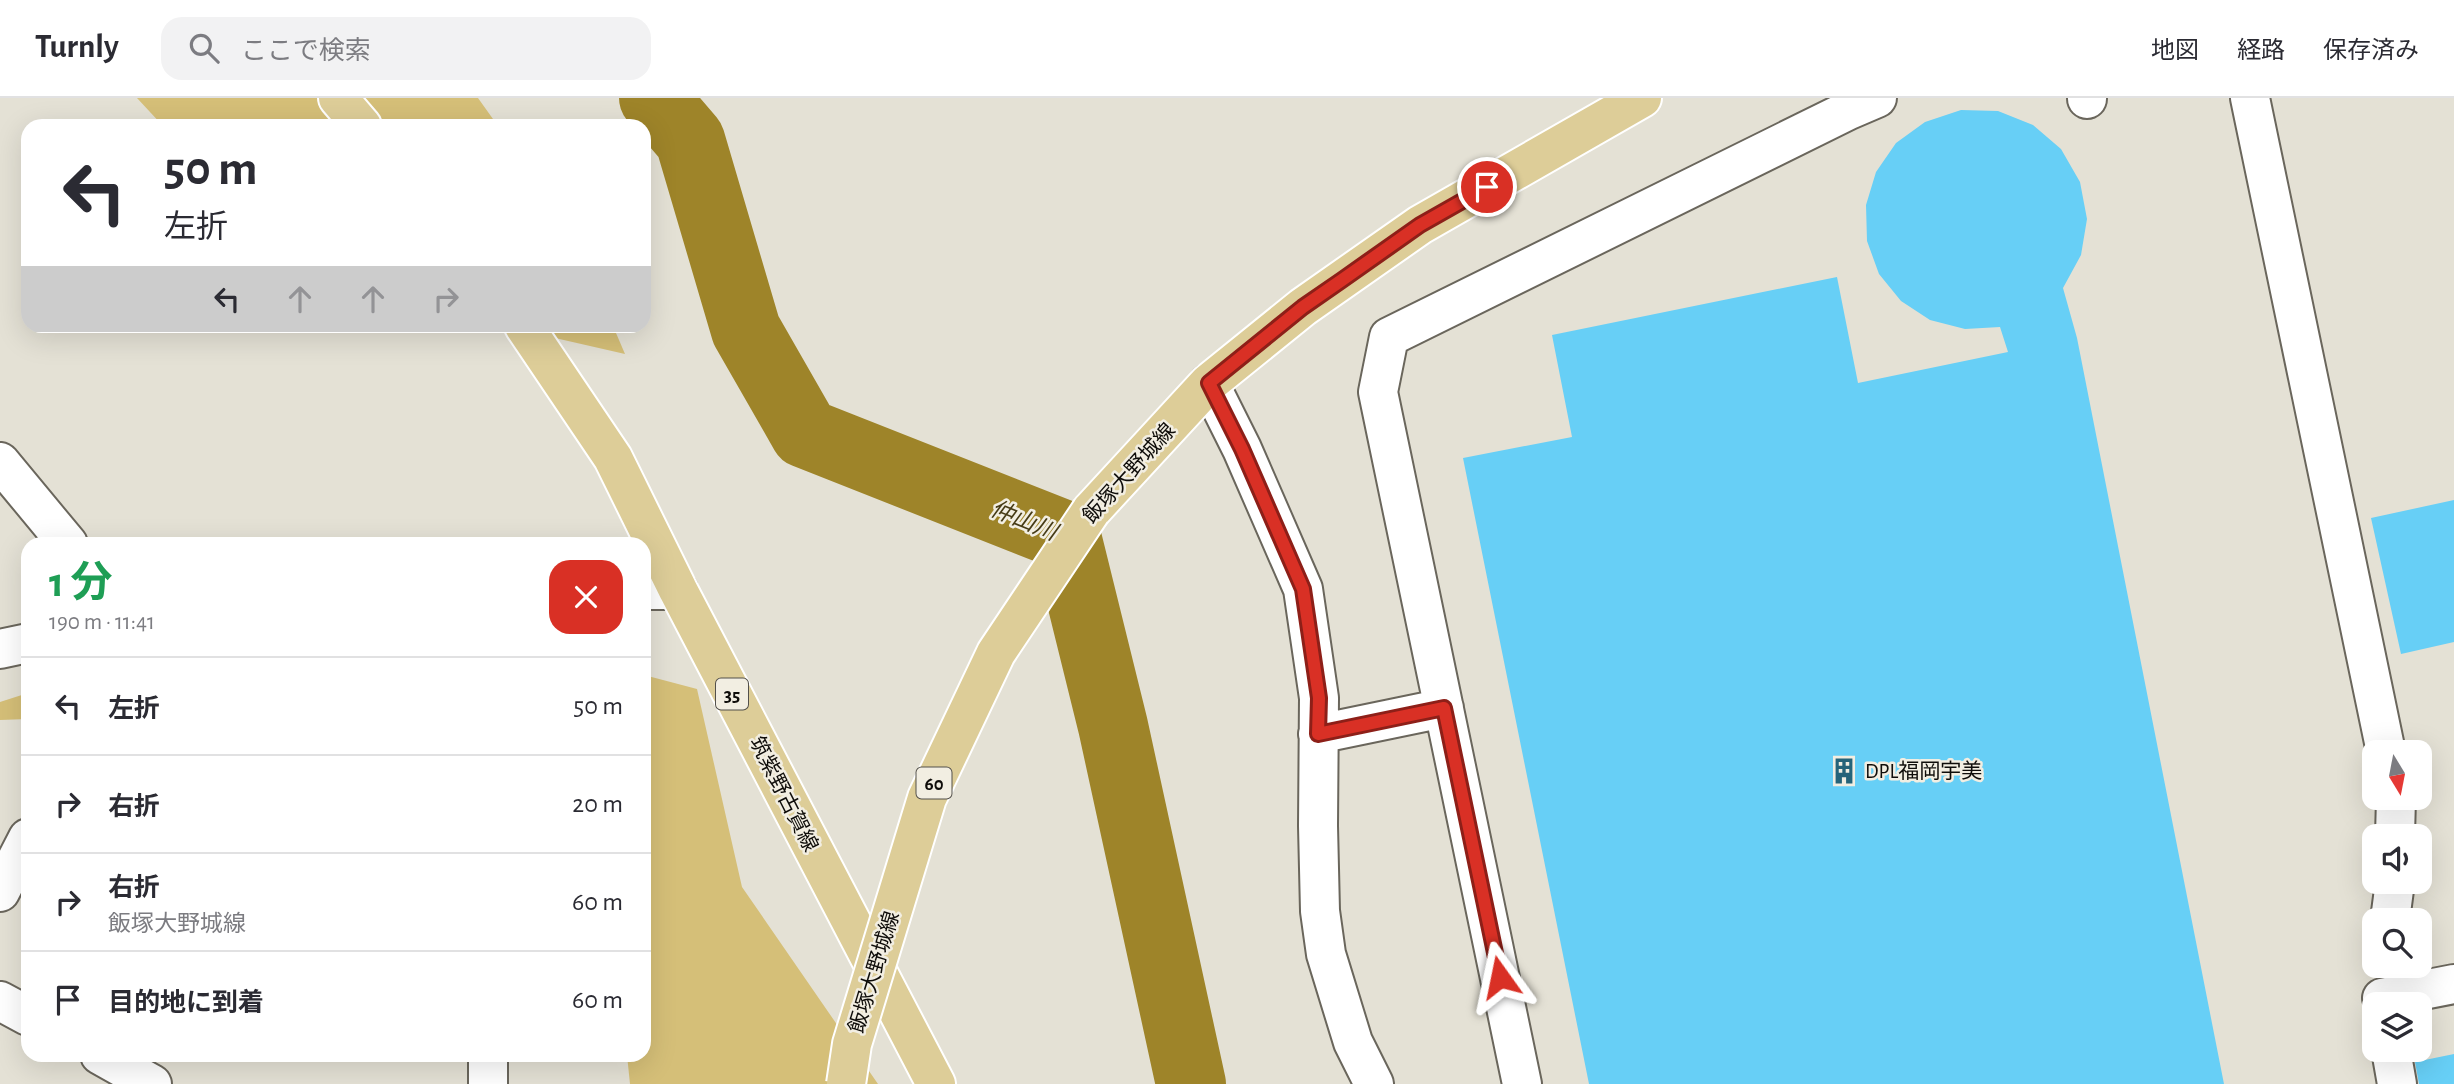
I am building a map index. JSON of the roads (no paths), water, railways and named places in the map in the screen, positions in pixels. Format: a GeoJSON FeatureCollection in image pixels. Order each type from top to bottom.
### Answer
{"type":"FeatureCollection","features":[{"type":"Feature","properties":{"kind":"main road"},"geometry":{"type":"LineString","coordinates":[[338,98],[356,119]]}},
{"type":"Feature","properties":{"kind":"main road","name":"飯塚大野城線"},"geometry":{"type":"LineString","coordinates":[[846,1084],[852,1044],[927,798],[996,653],[1091,511],[1209,383],[1303,307],[1420,225],[1642,98]]}},
{"type":"Feature","properties":{"kind":"main road","name":"筑紫野古賀線"},"geometry":{"type":"LineString","coordinates":[[529,333],[613,458],[642,537]]}},
{"type":"Feature","properties":{"kind":"main road","name":"筑紫野古賀線"},"geometry":{"type":"LineString","coordinates":[[651,562],[661,590],[936,1084]]}},
{"type":"Feature","properties":{"kind":"street"},"geometry":{"type":"LineString","coordinates":[[1522,1084],[1378,392],[1389,337],[1877,98]]}},
{"type":"Feature","properties":{"kind":"street"},"geometry":{"type":"LineString","coordinates":[[2250,98],[2384,740]]}},
{"type":"Feature","properties":{"kind":"street"},"geometry":{"type":"LineString","coordinates":[[1209,383],[1242,449],[1303,589],[1319,698],[1320,911],[1326,954],[1353,1042],[1374,1084]]}},
{"type":"Feature","properties":{"kind":"street"},"geometry":{"type":"LineString","coordinates":[[0,462],[62,537]]}},
{"type":"Feature","properties":{"kind":"street"},"geometry":{"type":"LineString","coordinates":[[0,649],[21,644]]}},
{"type":"Feature","properties":{"kind":"street"},"geometry":{"type":"LineString","coordinates":[[1318,734],[1444,708]]}},
{"type":"Feature","properties":{"kind":"street"},"geometry":{"type":"LineString","coordinates":[[0,892],[21,852]]}},
{"type":"Feature","properties":{"kind":"street"},"geometry":{"type":"LineString","coordinates":[[2383,989],[2454,984]]}},
{"type":"Feature","properties":{"kind":"street"},"geometry":{"type":"LineString","coordinates":[[0,1001],[21,1012]]}},
{"type":"Feature","properties":{"kind":"street"},"geometry":{"type":"LineString","coordinates":[[121,1062],[156,1074]]}},
{"type":"Feature","properties":{"kind":"street"},"geometry":{"type":"LineString","coordinates":[[488,1062],[488,1084]]}},
{"type":"Feature","properties":{"kind":"street"},"geometry":{"type":"LineString","coordinates":[[2393,1062],[2397,1084]]}},
{"type":"Feature","properties":{"kind":"waterway","name":"仲山川"},"geometry":{"type":"LineString","coordinates":[[654,98],[690,140],[746,330],[805,433],[1066,536],[1113,726],[1191,1084]]}},
{"type":"Feature","properties":{"kind":"place","name":"DPL福岡宇美"},"geometry":{"type":"Point","coordinates":[1844,771]}}]}
